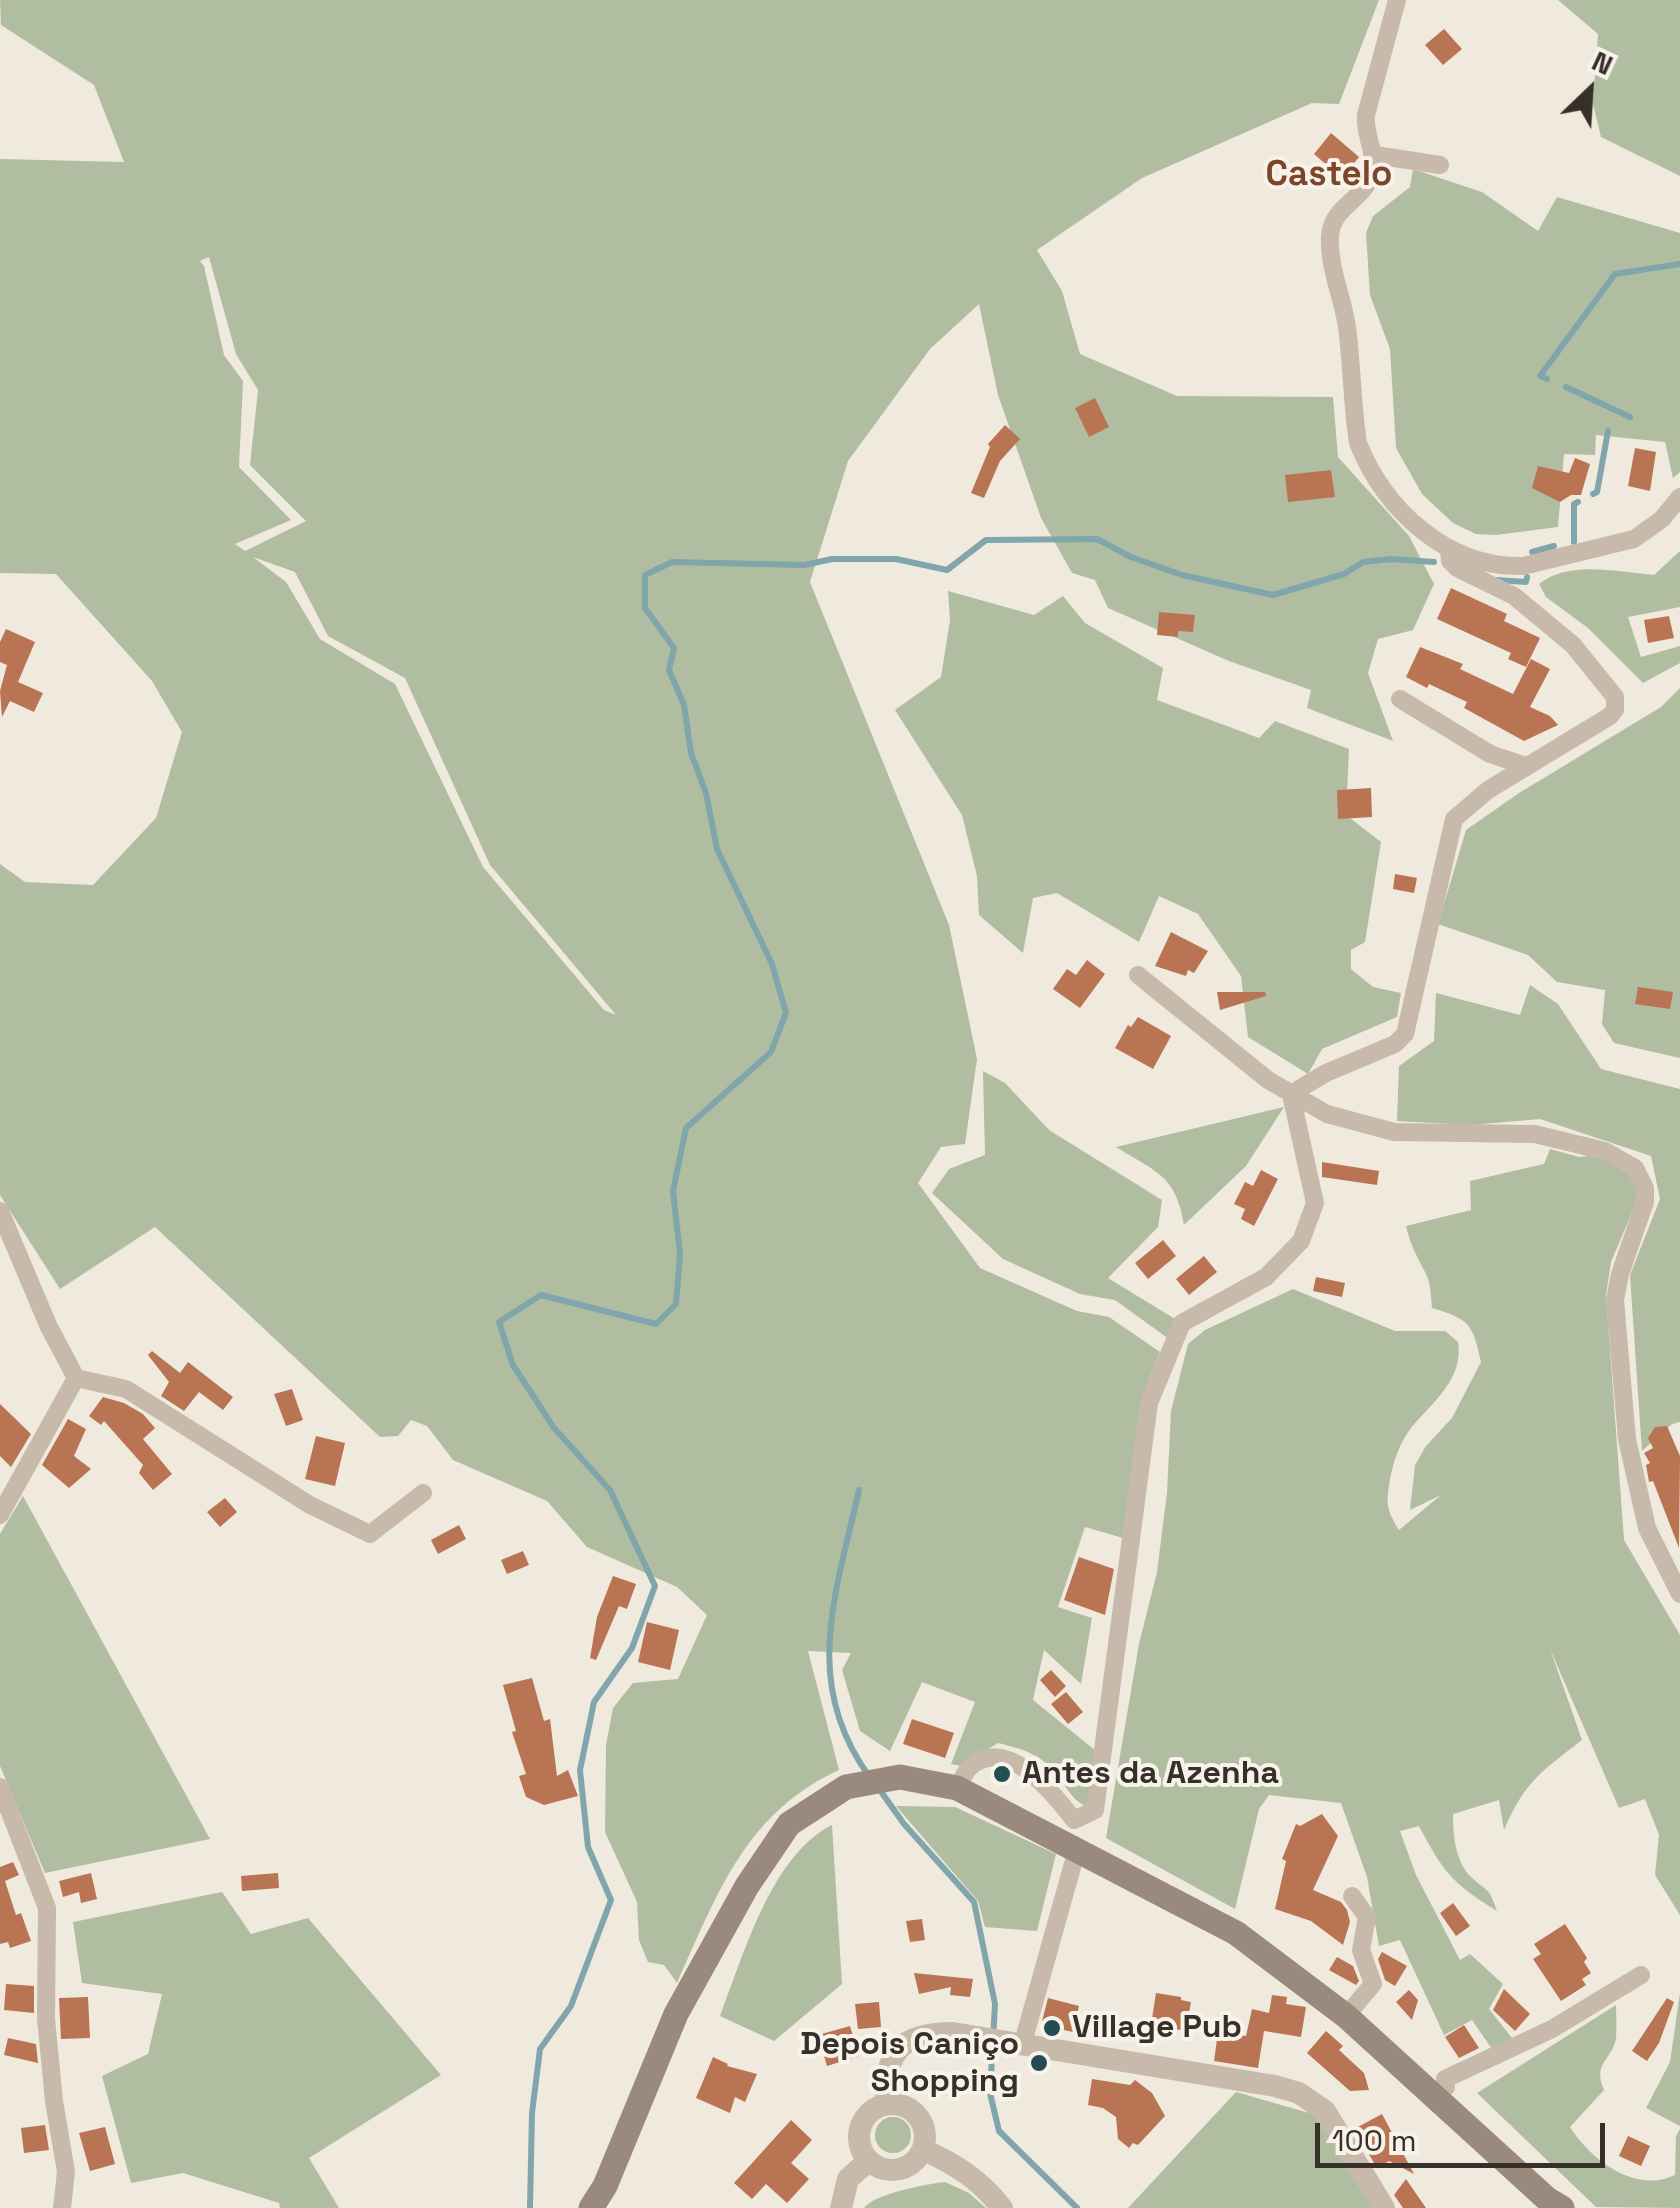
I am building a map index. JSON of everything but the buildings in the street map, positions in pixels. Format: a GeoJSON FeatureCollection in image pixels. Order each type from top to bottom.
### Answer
{"type":"FeatureCollection","features":[{"type":"Feature","properties":{"kind":"main road"},"geometry":{"type":"LineString","coordinates":[[590,2208],[605,2186],[667,2033],[747,1886],[789,1824],[846,1787],[900,1777],[957,1788],[1236,1932],[1346,2016],[1553,2205]]}},
{"type":"Feature","properties":{"kind":"street"},"geometry":{"type":"LineString","coordinates":[[1397,0],[1366,115],[1365,129],[1375,155],[1366,189],[1339,210],[1330,238],[1347,326],[1358,442],[1364,459],[1391,498],[1424,534],[1496,564],[1524,566],[1634,539],[1662,519],[1680,497]]}},
{"type":"Feature","properties":{"kind":"street"},"geometry":{"type":"LineString","coordinates":[[1375,155],[1440,165]]}},
{"type":"Feature","properties":{"kind":"street"},"geometry":{"type":"LineString","coordinates":[[957,1788],[970,1766],[989,1759],[1008,1760],[1029,1771],[1074,1820],[1095,1810],[1149,1403],[1182,1323],[1266,1277],[1301,1241],[1315,1203],[1292,1104],[1295,1094],[1303,1085],[1395,1044],[1405,1034],[1452,823],[1488,790],[1615,710],[1616,698],[1572,645],[1514,596],[1457,568],[1450,561],[1450,548]]}},
{"type":"Feature","properties":{"kind":"street"},"geometry":{"type":"LineString","coordinates":[[1400,699],[1490,754],[1526,766]]}},
{"type":"Feature","properties":{"kind":"street"},"geometry":{"type":"LineString","coordinates":[[1138,975],[1268,1080],[1327,1114],[1373,1128],[1421,1134],[1535,1134],[1605,1150],[1635,1168],[1645,1188],[1644,1202],[1615,1300],[1627,1439],[1647,1528],[1680,1594]]}},
{"type":"Feature","properties":{"kind":"street"},"geometry":{"type":"LineString","coordinates":[[0,1211],[48,1324],[76,1378]]}},
{"type":"Feature","properties":{"kind":"street"},"geometry":{"type":"LineString","coordinates":[[76,1378],[126,1389],[310,1506],[370,1534],[424,1493]]}},
{"type":"Feature","properties":{"kind":"street"},"geometry":{"type":"LineString","coordinates":[[0,1515],[76,1378]]}},
{"type":"Feature","properties":{"kind":"street"},"geometry":{"type":"LineString","coordinates":[[0,1788],[47,1908],[46,2019],[66,2172],[62,2208]]}},
{"type":"Feature","properties":{"kind":"street"},"geometry":{"type":"LineString","coordinates":[[1022,2046],[1076,1852]]}},
{"type":"Feature","properties":{"kind":"street"},"geometry":{"type":"LineString","coordinates":[[1346,2016],[1372,1984],[1361,1950],[1367,1917],[1352,1896]]}},
{"type":"Feature","properties":{"kind":"street"},"geometry":{"type":"LineString","coordinates":[[1436,2096],[1446,2087],[1446,2079],[1552,2029],[1642,1975]]}},
{"type":"Feature","properties":{"kind":"street"},"geometry":{"type":"LineString","coordinates":[[887,2104],[888,2065],[898,2047],[924,2033],[953,2033],[1189,2070],[1299,2093],[1325,2111],[1384,2208]]}},
{"type":"Feature","properties":{"kind":"street"},"geometry":{"type":"LineString","coordinates":[[887,2104],[901,2105],[923,2122],[924,2150],[906,2167],[882,2169],[868,2161],[859,2141],[860,2128],[875,2109],[887,2104]]}},
{"type":"Feature","properties":{"kind":"street"},"geometry":{"type":"LineString","coordinates":[[924,2150],[957,2165],[986,2186],[1002,2208]]}},
{"type":"Feature","properties":{"kind":"street"},"geometry":{"type":"LineString","coordinates":[[841,2208],[848,2180],[868,2161]]}},
{"type":"Feature","properties":{"kind":"green space"},"geometry":{"type":"Polygon","coordinates":[[[0,0],[1379,0],[1339,104],[1312,103],[1142,178],[1037,250],[1062,291],[1080,354],[1177,396],[1333,397],[1338,457],[1409,536],[1434,584],[1413,630],[1378,639],[1368,673],[1393,741],[1307,708],[1311,690],[1229,661],[1108,608],[1095,580],[1072,573],[1041,518],[998,395],[979,304],[930,349],[848,461],[810,582],[949,925],[977,1059],[965,1144],[941,1147],[918,1183],[980,1268],[1077,1311],[1109,1317],[1160,1352],[1141,1400],[1123,1538],[1085,1527],[1058,1607],[1092,1618],[1081,1684],[1044,1650],[1033,1700],[1096,1751],[1090,1802],[1085,1806],[1045,1762],[1031,1753],[998,1743],[961,1766],[951,1764],[975,1702],[922,1682],[890,1751],[860,1731],[842,1670],[851,1653],[808,1651],[839,1770],[807,1788],[757,1833],[721,1888],[677,1983],[664,1965],[648,1962],[639,1940],[637,1902],[605,1832],[606,1745],[613,1708],[633,1683],[678,1679],[707,1615],[677,1587],[587,1547],[547,1501],[453,1460],[427,1426],[411,1420],[398,1436],[380,1437],[155,1227],[60,1289],[0,1195],[0,864],[25,882],[93,885],[156,818],[182,732],[152,681],[56,574],[0,573],[0,159],[124,162],[94,85],[1,25],[0,0]],[[209,257],[200,261],[224,355],[243,381],[239,467],[291,520],[235,544],[245,551],[306,521],[250,465],[258,390],[236,354],[209,257]],[[253,557],[286,582],[320,639],[395,684],[483,867],[604,1010],[616,1015],[490,865],[405,678],[328,636],[295,572],[253,557]]]}},
{"type":"Feature","properties":{"kind":"green space"},"geometry":{"type":"Polygon","coordinates":[[[1558,0],[1680,0],[1680,176],[1601,137],[1593,104],[1598,34],[1558,0]]]}},
{"type":"Feature","properties":{"kind":"green space"},"geometry":{"type":"Polygon","coordinates":[[[1413,169],[1482,192],[1538,231],[1557,197],[1680,233],[1680,472],[1673,478],[1665,442],[1596,435],[1595,455],[1564,454],[1558,527],[1496,535],[1476,534],[1453,523],[1422,494],[1396,448],[1390,349],[1370,295],[1366,233],[1373,216],[1410,187],[1413,169]]]}},
{"type":"Feature","properties":{"kind":"green space"},"geometry":{"type":"Polygon","coordinates":[[[1680,551],[1680,607],[1628,617],[1641,657],[1680,646],[1680,663],[1643,683],[1588,628],[1546,597],[1539,584],[1579,570],[1654,575],[1680,551]]]}},
{"type":"Feature","properties":{"kind":"green space"},"geometry":{"type":"Polygon","coordinates":[[[948,591],[1034,615],[1063,596],[1085,623],[1163,668],[1157,700],[1259,738],[1275,721],[1349,749],[1346,815],[1381,842],[1365,942],[1351,950],[1351,969],[1373,987],[1401,993],[1397,1017],[1322,1049],[1308,1074],[1248,1037],[1241,976],[1198,914],[1159,896],[1139,942],[1057,893],[1033,898],[1023,953],[979,915],[977,876],[962,815],[895,710],[941,677],[950,620],[948,591]]]}},
{"type":"Feature","properties":{"kind":"green space"},"geometry":{"type":"Polygon","coordinates":[[[1680,688],[1680,1058],[1614,1043],[1602,1024],[1605,990],[1557,982],[1528,955],[1438,924],[1466,830],[1519,793],[1661,707],[1680,688]]]}},
{"type":"Feature","properties":{"kind":"green space"},"geometry":{"type":"Polygon","coordinates":[[[1530,985],[1558,1004],[1601,1069],[1680,1089],[1680,1422],[1672,1424],[1642,1451],[1630,1275],[1660,1199],[1651,1156],[1540,1119],[1471,1125],[1397,1121],[1399,1066],[1434,1041],[1436,993],[1520,1015],[1530,985]]]}},
{"type":"Feature","properties":{"kind":"green space"},"geometry":{"type":"Polygon","coordinates":[[[983,1071],[1005,1083],[1049,1130],[1162,1200],[1158,1227],[1108,1278],[1175,1319],[1169,1339],[1115,1300],[1080,1294],[1003,1259],[932,1193],[949,1169],[985,1155],[983,1071]]]}},
{"type":"Feature","properties":{"kind":"green space"},"geometry":{"type":"Polygon","coordinates":[[[1284,1107],[1246,1166],[1184,1225],[1170,1185],[1153,1169],[1116,1147],[1284,1107]]]}},
{"type":"Feature","properties":{"kind":"green space"},"geometry":{"type":"Polygon","coordinates":[[[1550,1149],[1579,1157],[1599,1155],[1630,1172],[1636,1186],[1636,1203],[1611,1262],[1606,1295],[1624,1540],[1680,1635],[1680,1915],[1655,1875],[1659,1835],[1645,1799],[1619,1808],[1550,1649],[1582,1740],[1536,1779],[1519,1800],[1504,1830],[1499,1800],[1453,1814],[1461,1862],[1469,1875],[1489,1892],[1497,1911],[1450,1876],[1419,1826],[1400,1831],[1416,1875],[1460,1960],[1470,1954],[1503,1984],[1489,2009],[1512,2038],[1492,2049],[1472,2020],[1444,2035],[1400,1940],[1379,1946],[1367,1877],[1341,1803],[1269,1795],[1259,1809],[1235,1909],[1106,1838],[1139,1644],[1157,1572],[1167,1493],[1171,1411],[1188,1344],[1205,1330],[1293,1289],[1395,1331],[1445,1331],[1458,1342],[1459,1356],[1451,1379],[1411,1428],[1395,1459],[1388,1500],[1399,1530],[1441,1495],[1410,1510],[1415,1465],[1426,1446],[1452,1418],[1481,1362],[1468,1325],[1432,1308],[1428,1278],[1406,1226],[1471,1210],[1470,1181],[1544,1164],[1550,1149]]]}},
{"type":"Feature","properties":{"kind":"green space"},"geometry":{"type":"Polygon","coordinates":[[[23,1496],[210,1839],[45,1873],[0,1766],[0,1534],[23,1496]]]}},
{"type":"Feature","properties":{"kind":"green space"},"geometry":{"type":"Polygon","coordinates":[[[896,1806],[955,1807],[1056,1854],[1037,1931],[985,1927],[978,1901],[896,1806]]]}},
{"type":"Feature","properties":{"kind":"green space"},"geometry":{"type":"Polygon","coordinates":[[[832,1825],[842,1984],[774,2041],[720,2016],[749,1938],[776,1883],[811,1839],[832,1825]]]}},
{"type":"Feature","properties":{"kind":"green space"},"geometry":{"type":"Polygon","coordinates":[[[222,1892],[251,1934],[308,1918],[441,2075],[309,2158],[339,2208],[280,2208],[279,2203],[183,2173],[131,2183],[102,2076],[148,2054],[162,1994],[82,1983],[73,1922],[222,1892]]]}},
{"type":"Feature","properties":{"kind":"green space"},"geometry":{"type":"Polygon","coordinates":[[[1680,1993],[1680,2126],[1646,2108],[1670,2062],[1680,1993]]]}},
{"type":"Feature","properties":{"kind":"green space"},"geometry":{"type":"Polygon","coordinates":[[[1616,2005],[1616,2038],[1600,2073],[1604,2090],[1570,2127],[1602,2162],[1630,2177],[1645,2180],[1675,2175],[1676,2136],[1680,2129],[1680,2208],[1596,2207],[1477,2093],[1616,2005]]]}},
{"type":"Feature","properties":{"kind":"green space"},"geometry":{"type":"Polygon","coordinates":[[[1236,2092],[1316,2115],[1376,2208],[1128,2208],[1236,2092]]]}},
{"type":"Feature","properties":{"kind":"green space"},"geometry":{"type":"Polygon","coordinates":[[[893,2117],[906,2122],[911,2135],[906,2148],[893,2153],[880,2148],[875,2135],[880,2122],[893,2117]]]}},
{"type":"Feature","properties":{"kind":"green space"},"geometry":{"type":"Polygon","coordinates":[[[945,2182],[969,2193],[986,2208],[864,2208],[889,2194],[945,2182]]]}},
{"type":"Feature","properties":{"kind":"waterway"},"geometry":{"type":"LineString","coordinates":[[1547,379],[1540,376],[1615,274],[1680,264]]}},
{"type":"Feature","properties":{"kind":"waterway"},"geometry":{"type":"LineString","coordinates":[[1566,387],[1630,417]]}},
{"type":"Feature","properties":{"kind":"waterway"},"geometry":{"type":"LineString","coordinates":[[1593,494],[1597,492],[1608,431]]}},
{"type":"Feature","properties":{"kind":"waterway"},"geometry":{"type":"LineString","coordinates":[[1574,542],[1574,504],[1578,502]]}},
{"type":"Feature","properties":{"kind":"waterway"},"geometry":{"type":"LineString","coordinates":[[530,2208],[532,2113],[540,2049],[571,2006],[611,1900],[588,1847],[580,1770],[594,1702],[632,1648],[655,1586],[610,1490],[554,1428],[513,1365],[499,1322],[541,1295],[656,1324],[676,1304],[680,1254],[673,1191],[686,1128],[771,1052],[786,1013],[772,964],[717,849],[706,793],[691,753],[684,705],[669,670],[674,648],[645,608],[645,575],[672,562],[804,565],[832,559],[896,559],[947,570],[986,540],[1097,539],[1131,557],[1182,575],[1273,595],[1344,574],[1363,562],[1434,562]]}},
{"type":"Feature","properties":{"kind":"waterway"},"geometry":{"type":"LineString","coordinates":[[1532,552],[1554,546]]}},
{"type":"Feature","properties":{"kind":"waterway"},"geometry":{"type":"LineString","coordinates":[[1497,580],[1526,582],[1527,577]]}},
{"type":"Feature","properties":{"kind":"waterway"},"geometry":{"type":"LineString","coordinates":[[859,1490],[834,1601],[830,1672],[848,1741],[869,1776]]}},
{"type":"Feature","properties":{"kind":"waterway"},"geometry":{"type":"LineString","coordinates":[[877,1786],[904,1824],[974,1902],[995,2004],[990,2093],[999,2131],[1077,2208]]}},
{"type":"Feature","properties":{"kind":"place","name":"Antes da Azenha"},"geometry":{"type":"Point","coordinates":[1002,1774]}},
{"type":"Feature","properties":{"kind":"place","name":"Village Pub"},"geometry":{"type":"Point","coordinates":[1052,2028]}},
{"type":"Feature","properties":{"kind":"place","name":"Depois Caniço Shopping"},"geometry":{"type":"Point","coordinates":[1039,2063]}},
{"type":"Feature","properties":{"kind":"district","name":"Castelo"},"geometry":{"type":"Point","coordinates":[1329,176]}}]}
